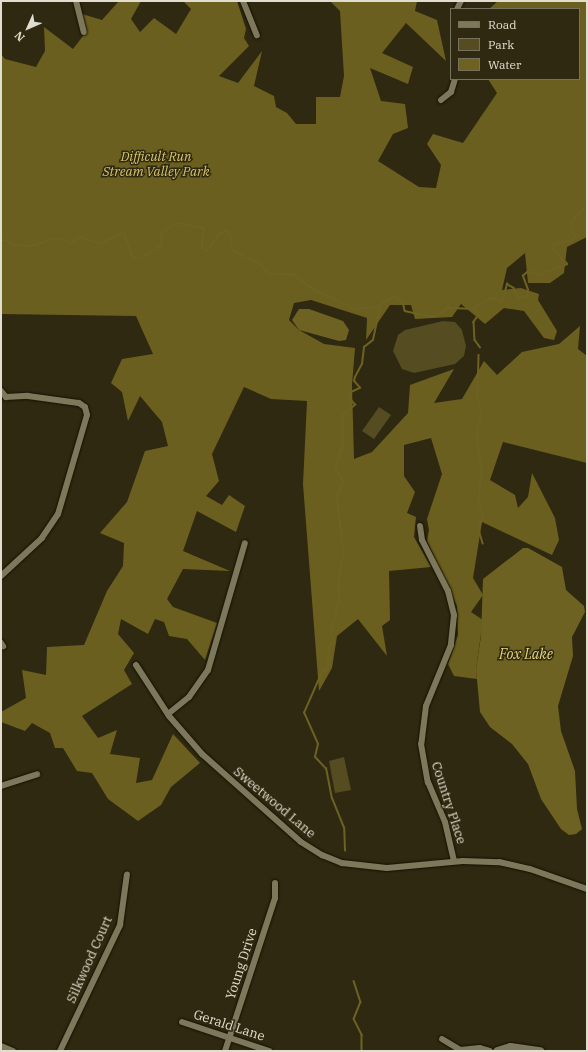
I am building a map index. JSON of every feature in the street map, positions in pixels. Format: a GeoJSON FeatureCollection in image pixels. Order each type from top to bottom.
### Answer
{"type":"FeatureCollection","features":[{"type":"Feature","properties":{"kind":"main road"},"geometry":{"type":"LineString","coordinates":[[497,1051],[510,1047],[540,1051]]}},
{"type":"Feature","properties":{"kind":"street"},"geometry":{"type":"LineString","coordinates":[[76,1],[84,32]]}},
{"type":"Feature","properties":{"kind":"street"},"geometry":{"type":"LineString","coordinates":[[243,1],[257,35]]}},
{"type":"Feature","properties":{"kind":"street"},"geometry":{"type":"LineString","coordinates":[[441,100],[451,92],[455,80]]}},
{"type":"Feature","properties":{"kind":"street"},"geometry":{"type":"LineString","coordinates":[[1,392],[6,397],[28,396],[79,403],[85,407],[87,415],[58,514],[42,538],[1,576]]}},
{"type":"Feature","properties":{"kind":"street","name":"Country Place"},"geometry":{"type":"LineString","coordinates":[[420,526],[422,540],[448,591],[454,615],[451,645],[426,706],[421,744],[428,782],[445,822],[454,861]]}},
{"type":"Feature","properties":{"kind":"street"},"geometry":{"type":"LineString","coordinates":[[168,714],[189,696],[208,670],[245,543]]}},
{"type":"Feature","properties":{"kind":"street","name":"Sweetwood Lane"},"geometry":{"type":"LineString","coordinates":[[136,666],[168,714],[223,775],[266,808],[301,842],[322,855],[342,863],[387,868],[454,861],[513,864],[587,889]]}},
{"type":"Feature","properties":{"kind":"street"},"geometry":{"type":"LineString","coordinates":[[1,786],[37,774]]}},
{"type":"Feature","properties":{"kind":"street","name":"Silkwood Court"},"geometry":{"type":"LineString","coordinates":[[60,1051],[119,927],[127,888],[127,874]]}},
{"type":"Feature","properties":{"kind":"street","name":"Young Drive"},"geometry":{"type":"LineString","coordinates":[[225,1051],[275,898],[275,883]]}},
{"type":"Feature","properties":{"kind":"street","name":"Gerald Lane"},"geometry":{"type":"LineString","coordinates":[[182,1022],[229,1039],[269,1051]]}},
{"type":"Feature","properties":{"kind":"street"},"geometry":{"type":"LineString","coordinates":[[442,1039],[460,1050],[490,1051]]}},
{"type":"Feature","properties":{"kind":"street"},"geometry":{"type":"LineString","coordinates":[[1,1046],[13,1051]]}},
{"type":"Feature","properties":{"kind":"green space","name":"Difficult Run Stream Valley Park"},"geometry":{"type":"Polygon","coordinates":[[[119,1],[141,1],[131,19],[140,32],[154,18],[176,34],[191,9],[183,1],[237,1],[246,29],[244,38],[249,46],[219,76],[238,83],[262,51],[254,86],[274,96],[276,107],[287,113],[296,124],[316,124],[316,97],[340,97],[344,76],[340,11],[331,2],[316,1],[417,1],[415,11],[437,20],[446,61],[406,23],[382,53],[413,67],[408,84],[370,68],[381,101],[405,104],[408,128],[393,134],[378,161],[419,187],[436,188],[441,165],[427,144],[433,134],[463,143],[497,93],[489,80],[580,80],[580,8],[490,8],[498,1],[587,1],[587,237],[567,247],[564,273],[550,283],[528,283],[525,253],[507,268],[502,290],[521,288],[539,294],[538,300],[557,331],[554,340],[544,338],[524,311],[504,308],[485,324],[461,304],[452,317],[415,319],[411,305],[390,305],[366,340],[367,318],[311,300],[294,303],[289,320],[299,330],[324,344],[355,348],[352,385],[354,459],[372,452],[408,413],[410,385],[454,369],[434,403],[462,399],[484,361],[497,375],[522,352],[559,344],[580,326],[578,349],[587,356],[587,463],[503,442],[490,480],[515,495],[518,508],[528,497],[532,473],[555,518],[559,540],[552,555],[482,522],[473,578],[483,595],[471,612],[483,620],[476,669],[477,679],[454,676],[448,664],[458,635],[457,606],[427,541],[429,530],[427,519],[442,474],[431,438],[404,445],[404,476],[415,492],[407,513],[416,517],[414,537],[431,567],[389,571],[390,620],[382,626],[387,656],[358,619],[337,636],[332,668],[319,691],[303,484],[307,401],[271,399],[244,387],[212,454],[219,481],[206,496],[222,505],[229,495],[245,506],[236,532],[197,511],[183,551],[230,571],[183,569],[167,599],[173,607],[217,623],[205,660],[187,639],[169,636],[164,622],[155,619],[148,634],[121,619],[118,634],[134,653],[124,670],[132,684],[82,716],[98,738],[117,730],[110,754],[140,758],[136,783],[152,780],[173,734],[200,763],[171,787],[161,805],[138,821],[108,799],[92,773],[77,771],[63,748],[55,748],[50,733],[32,723],[25,731],[1,722],[1,712],[26,698],[22,670],[46,675],[47,647],[84,645],[107,591],[123,566],[124,543],[100,533],[127,502],[145,451],[168,446],[162,422],[140,396],[128,421],[122,392],[111,383],[122,359],[153,354],[136,316],[1,314],[1,54],[5,59],[36,67],[45,51],[44,27],[73,49],[83,36],[82,14],[102,20],[119,1]]]}},
{"type":"Feature","properties":{"kind":"green space"},"geometry":{"type":"Polygon","coordinates":[[[443,321],[455,322],[462,330],[466,346],[464,356],[455,364],[414,373],[402,369],[393,351],[398,335],[405,330],[443,321]]]}},
{"type":"Feature","properties":{"kind":"green space"},"geometry":{"type":"Polygon","coordinates":[[[379,407],[391,415],[374,439],[362,431],[379,407]]]}},
{"type":"Feature","properties":{"kind":"green space"},"geometry":{"type":"Polygon","coordinates":[[[344,757],[351,790],[335,793],[329,761],[344,757]]]}},
{"type":"Feature","properties":{"kind":"water"},"geometry":{"type":"Polygon","coordinates":[[[299,309],[309,309],[343,321],[349,330],[346,340],[339,341],[299,330],[292,320],[299,309]]]}},
{"type":"Feature","properties":{"kind":"water","name":"Fox Lake"},"geometry":{"type":"Polygon","coordinates":[[[523,548],[528,548],[562,567],[566,590],[584,606],[585,612],[572,637],[573,656],[558,706],[561,731],[575,771],[577,809],[582,829],[576,834],[569,835],[561,829],[541,799],[528,764],[512,744],[490,727],[480,712],[476,669],[481,636],[483,579],[523,548]]]}},
{"type":"Feature","properties":{"kind":"waterway"},"geometry":{"type":"LineString","coordinates":[[1,241],[8,240],[13,245],[32,246],[56,238],[72,243],[80,237],[101,244],[124,232],[133,257],[140,258],[161,246],[161,234],[176,223],[204,228],[202,248],[207,251],[220,233],[227,231],[232,236],[231,248],[235,252],[259,263],[270,274],[294,275],[313,289],[355,309],[377,307],[394,296],[403,302],[405,311],[426,316],[437,316],[448,308],[471,309],[493,298],[502,302],[507,284],[514,288],[519,298],[527,297],[528,290],[523,276],[528,271],[539,275],[567,264],[552,249],[554,244],[571,241],[575,237],[571,223],[587,205]]}},
{"type":"Feature","properties":{"kind":"waterway"},"geometry":{"type":"LineString","coordinates":[[345,851],[344,828],[332,799],[326,769],[315,757],[318,744],[304,713],[322,672],[328,670],[329,647],[334,641],[331,634],[340,594],[338,585],[343,553],[337,497],[343,482],[335,467],[343,448],[343,415],[355,405],[351,400],[351,392],[360,388],[354,381],[362,364],[364,347],[373,340],[380,306]]}},
{"type":"Feature","properties":{"kind":"waterway"},"geometry":{"type":"LineString","coordinates":[[474,308],[479,315],[474,322],[475,340],[480,347]]}},
{"type":"Feature","properties":{"kind":"waterway"},"geometry":{"type":"LineString","coordinates":[[479,355],[478,399],[482,413],[477,433],[482,473],[479,500],[483,517],[479,530],[483,543]]}},
{"type":"Feature","properties":{"kind":"waterway"},"geometry":{"type":"LineString","coordinates":[[339,454],[342,443]]}},
{"type":"Feature","properties":{"kind":"waterway"},"geometry":{"type":"LineString","coordinates":[[354,981],[361,1002],[354,1019],[362,1035],[362,1051]]}}]}
